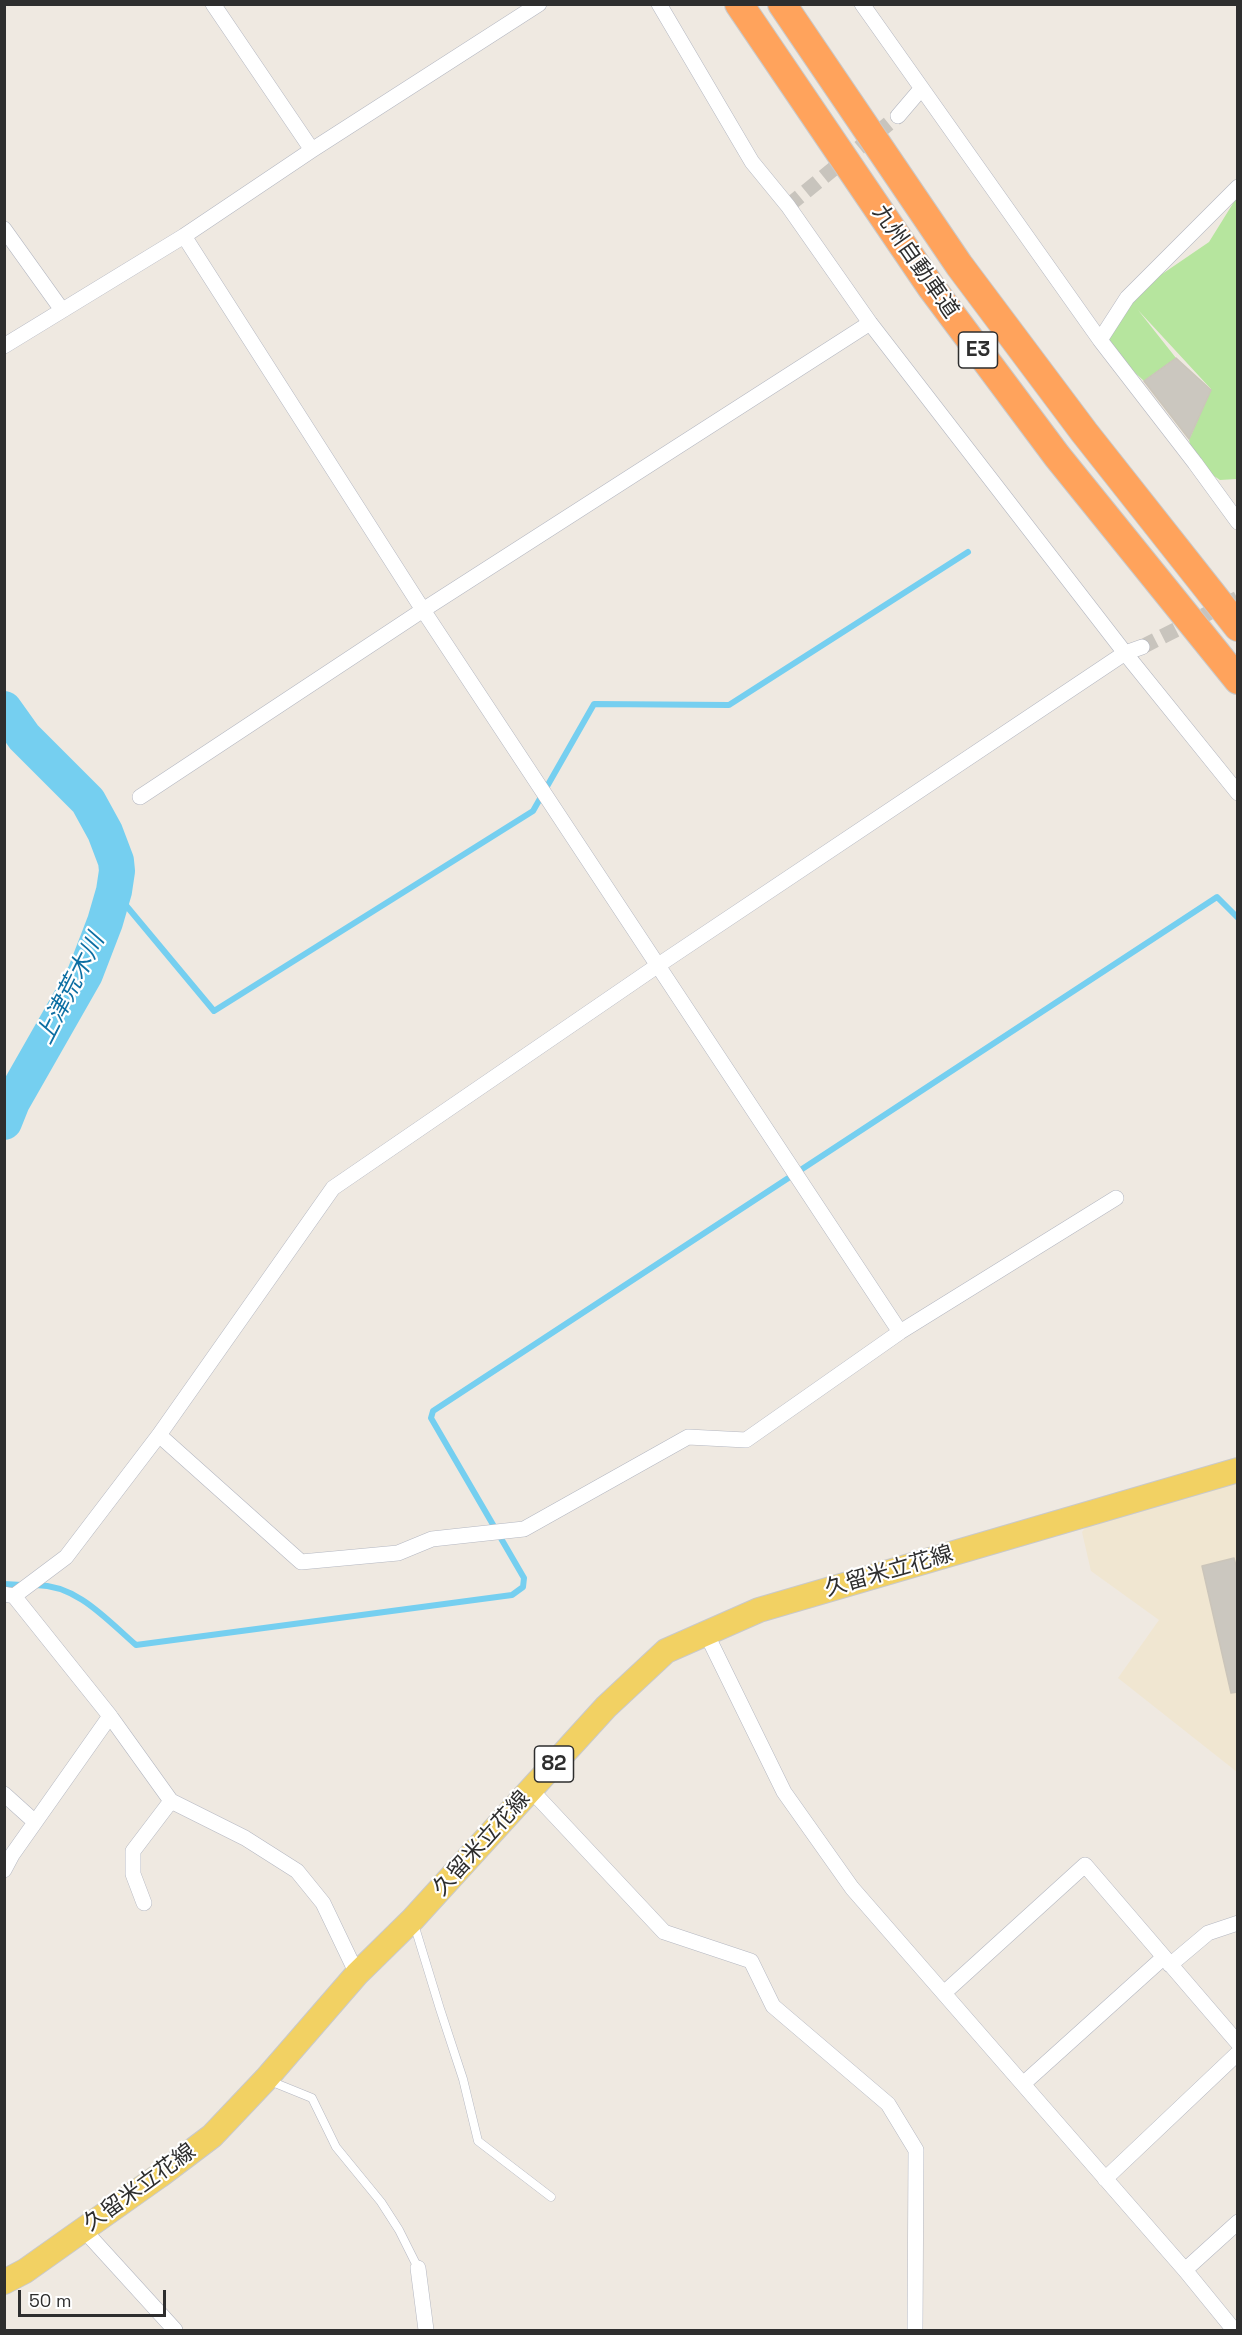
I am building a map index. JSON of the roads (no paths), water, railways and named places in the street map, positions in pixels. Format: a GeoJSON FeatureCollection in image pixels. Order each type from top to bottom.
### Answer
{"type":"FeatureCollection","features":[{"type":"Feature","properties":{"kind":"highway","name":"九州自動車道"},"geometry":{"type":"LineString","coordinates":[[739,4],[931,287],[1057,456],[1238,680]]}},
{"type":"Feature","properties":{"kind":"highway","name":"九州自動車道"},"geometry":{"type":"LineString","coordinates":[[782,4],[959,265],[1084,432],[1238,627]]}},
{"type":"Feature","properties":{"kind":"main road","name":"久留米立花線"},"geometry":{"type":"LineString","coordinates":[[4,2282],[25,2271],[212,2136],[266,2079],[357,1974],[413,1919],[606,1707],[666,1651],[759,1610],[1238,1470]]}},
{"type":"Feature","properties":{"kind":"street"},"geometry":{"type":"LineString","coordinates":[[213,4],[312,150]]}},
{"type":"Feature","properties":{"kind":"street"},"geometry":{"type":"LineString","coordinates":[[4,346],[184,236],[312,150],[539,4]]}},
{"type":"Feature","properties":{"kind":"street"},"geometry":{"type":"LineString","coordinates":[[659,4],[752,162],[788,206],[870,323],[1125,653],[1238,793]]}},
{"type":"Feature","properties":{"kind":"street"},"geometry":{"type":"LineString","coordinates":[[862,4],[1100,340],[1238,522]]}},
{"type":"Feature","properties":{"kind":"street"},"geometry":{"type":"LineString","coordinates":[[898,116],[921,89]]}},
{"type":"Feature","properties":{"kind":"street"},"geometry":{"type":"LineString","coordinates":[[1100,340],[1127,298],[1238,187]]}},
{"type":"Feature","properties":{"kind":"street"},"geometry":{"type":"LineString","coordinates":[[4,229],[62,310]]}},
{"type":"Feature","properties":{"kind":"street"},"geometry":{"type":"LineString","coordinates":[[184,236],[423,610],[900,1332]]}},
{"type":"Feature","properties":{"kind":"street"},"geometry":{"type":"LineString","coordinates":[[140,797],[423,610],[870,323]]}},
{"type":"Feature","properties":{"kind":"street"},"geometry":{"type":"LineString","coordinates":[[357,1974],[323,1903],[297,1871],[245,1838],[171,1801],[110,1716],[9,1595],[66,1557],[159,1435],[333,1188],[657,966],[1125,653],[1142,647]]}},
{"type":"Feature","properties":{"kind":"street"},"geometry":{"type":"LineString","coordinates":[[159,1435],[301,1562],[398,1553],[432,1539],[524,1529],[688,1437],[746,1440],[900,1332],[1116,1198]]}},
{"type":"Feature","properties":{"kind":"street"},"geometry":{"type":"LineString","coordinates":[[706,1633],[784,1792],[852,1888],[1185,2270],[1234,2331]]}},
{"type":"Feature","properties":{"kind":"street"},"geometry":{"type":"LineString","coordinates":[[4,1870],[12,1855],[110,1716]]}},
{"type":"Feature","properties":{"kind":"street"},"geometry":{"type":"LineString","coordinates":[[531,1790],[664,1932],[751,1961],[773,2006],[888,2104],[916,2150],[915,2331]]}},
{"type":"Feature","properties":{"kind":"street"},"geometry":{"type":"LineString","coordinates":[[4,1794],[35,1822]]}},
{"type":"Feature","properties":{"kind":"street"},"geometry":{"type":"LineString","coordinates":[[144,1903],[133,1874],[133,1851],[171,1801]]}},
{"type":"Feature","properties":{"kind":"street"},"geometry":{"type":"LineString","coordinates":[[944,1993],[1085,1865],[1238,2043]]}},
{"type":"Feature","properties":{"kind":"street"},"geometry":{"type":"LineString","coordinates":[[1023,2084],[1167,1961],[1208,1932],[1238,1923]]}},
{"type":"Feature","properties":{"kind":"street"},"geometry":{"type":"LineString","coordinates":[[1105,2179],[1238,2053]]}},
{"type":"Feature","properties":{"kind":"street"},"geometry":{"type":"LineString","coordinates":[[1185,2270],[1238,2222]]}},
{"type":"Feature","properties":{"kind":"street"},"geometry":{"type":"LineString","coordinates":[[83,2229],[175,2331]]}},
{"type":"Feature","properties":{"kind":"street"},"geometry":{"type":"LineString","coordinates":[[418,2268],[426,2331]]}},
{"type":"Feature","properties":{"kind":"lane"},"geometry":{"type":"LineString","coordinates":[[413,1919],[464,2079],[478,2141],[551,2197]]}},
{"type":"Feature","properties":{"kind":"lane"},"geometry":{"type":"LineString","coordinates":[[266,2079],[312,2098],[336,2147],[387,2211],[418,2268]]}},
{"type":"Feature","properties":{"kind":"waterway"},"geometry":{"type":"LineString","coordinates":[[114,891],[214,1011],[533,811],[594,704],[729,705],[968,552]]}},
{"type":"Feature","properties":{"kind":"waterway","name":"上津荒木川"},"geometry":{"type":"LineString","coordinates":[[4,709],[24,737],[88,801],[105,832],[116,861],[117,871],[105,922],[85,974],[12,1102],[4,1122]]}},
{"type":"Feature","properties":{"kind":"waterway"},"geometry":{"type":"LineString","coordinates":[[36,1585],[51,1587],[78,1597],[136,1645],[512,1595],[523,1587],[524,1578],[431,1418],[433,1411],[1217,897],[1238,918]]}},
{"type":"Feature","properties":{"kind":"waterway"},"geometry":{"type":"LineString","coordinates":[[4,1584],[22,1585]]}},
{"type":"Feature","properties":{"kind":"tunnel"},"geometry":{"type":"LineString","coordinates":[[788,206],[898,116]]}},
{"type":"Feature","properties":{"kind":"tunnel"},"geometry":{"type":"LineString","coordinates":[[1142,647],[1238,598]]}}]}
